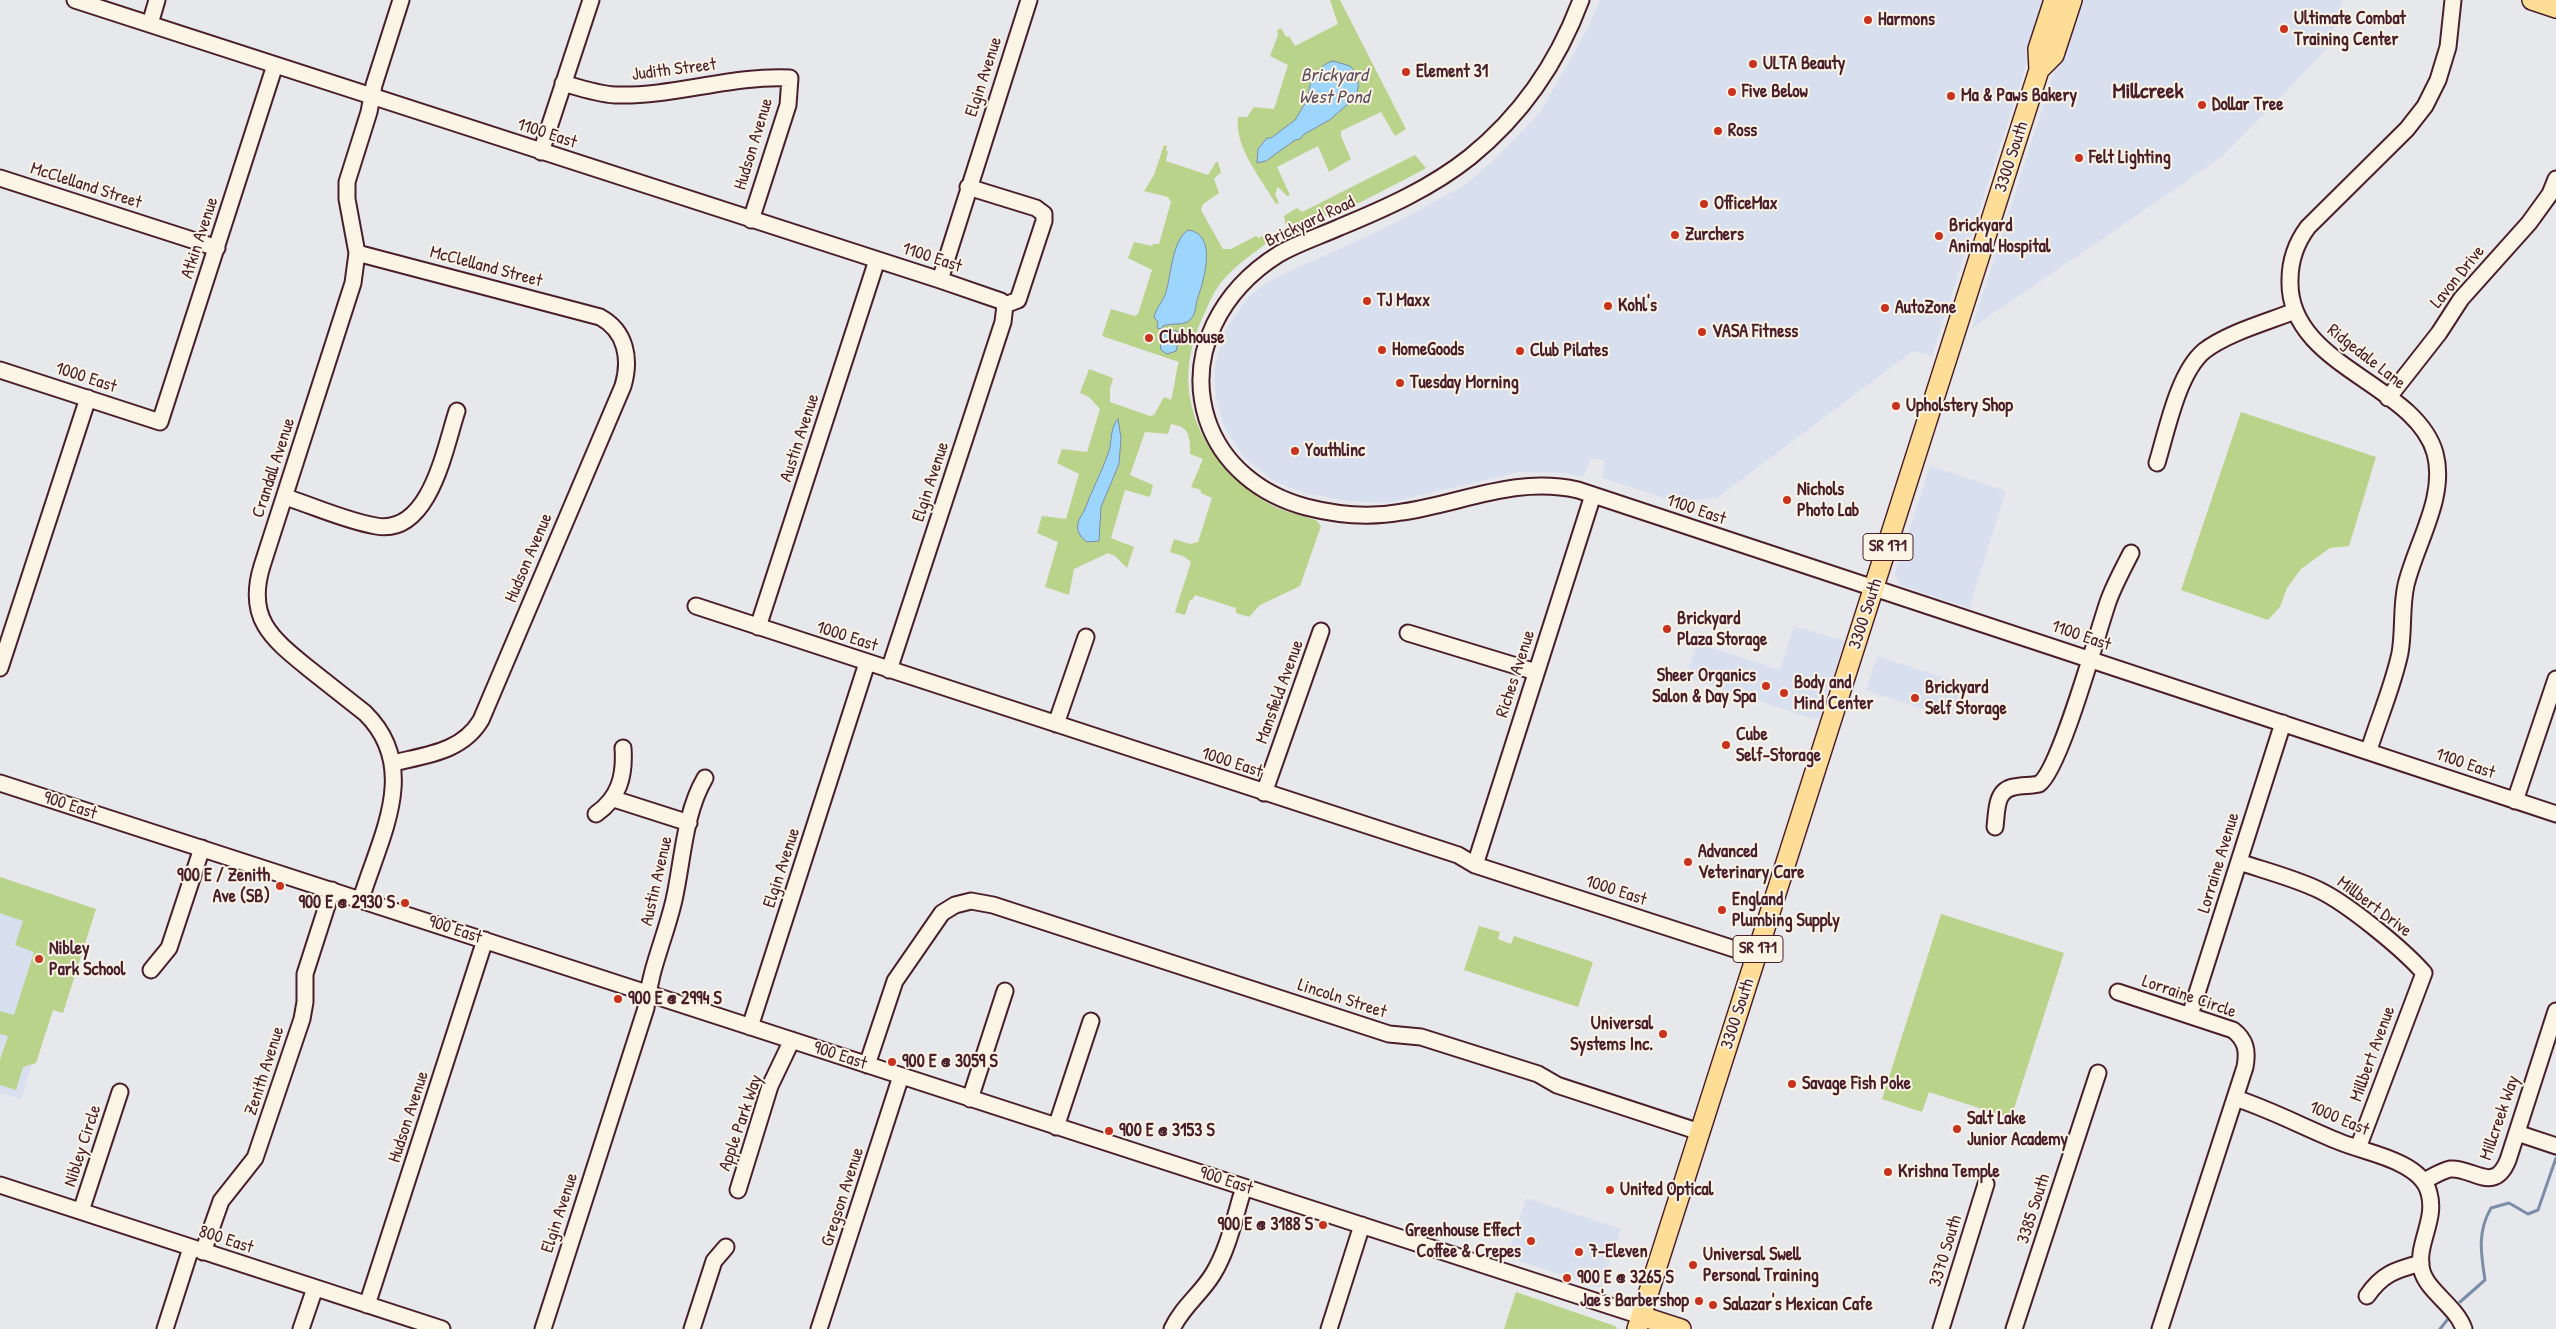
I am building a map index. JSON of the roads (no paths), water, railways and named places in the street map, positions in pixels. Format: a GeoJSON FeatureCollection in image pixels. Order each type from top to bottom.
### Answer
{"type":"FeatureCollection","features":[{"type":"Feature","properties":{"kind":"main road","name":"3300 South"},"geometry":{"type":"LineString","coordinates":[[1639,1322],[2039,70],[2038,49],[2054,0]]}},
{"type":"Feature","properties":{"kind":"main road","name":"3300 South"},"geometry":{"type":"LineString","coordinates":[[2039,70],[2054,55],[2072,0]]}},
{"type":"Feature","properties":{"kind":"main road"},"geometry":{"type":"LineString","coordinates":[[2532,0],[2556,8]]}},
{"type":"Feature","properties":{"kind":"main road","name":"900 East"},"geometry":{"type":"LineString","coordinates":[[1639,1322],[1681,1329]]}},
{"type":"Feature","properties":{"kind":"street","name":"1100 East"},"geometry":{"type":"LineString","coordinates":[[75,0],[940,280],[1001,301],[1005,305]]}},
{"type":"Feature","properties":{"kind":"street"},"geometry":{"type":"LineString","coordinates":[[150,24],[158,0]]}},
{"type":"Feature","properties":{"kind":"street","name":"Crandall Avenue"},"geometry":{"type":"LineString","coordinates":[[361,899],[392,799],[393,763],[386,740],[373,721],[283,648],[263,623],[257,605],[257,585],[351,291],[357,253],[346,190],[349,174],[370,112],[372,97],[401,0]]}},
{"type":"Feature","properties":{"kind":"street"},"geometry":{"type":"LineString","coordinates":[[541,152],[590,0]]}},
{"type":"Feature","properties":{"kind":"street","name":"Elgin Avenue"},"geometry":{"type":"LineString","coordinates":[[940,280],[1029,0]]}},
{"type":"Feature","properties":{"kind":"street","name":"Brickyard Road"},"geometry":{"type":"LineString","coordinates":[[1581,0],[1553,64],[1534,92],[1499,131],[1471,156],[1412,195],[1281,253],[1237,288],[1219,313],[1209,334],[1201,368],[1201,385],[1208,420],[1223,451],[1234,465],[1262,489],[1301,506],[1348,514],[1379,515],[1403,512],[1532,484],[1562,486],[1593,495]]}},
{"type":"Feature","properties":{"kind":"street","name":"Ridgedale Lane"},"geometry":{"type":"LineString","coordinates":[[2369,750],[2399,655],[2406,585],[2435,497],[2438,480],[2435,454],[2427,434],[2411,417],[2310,336],[2295,311],[2290,278],[2292,260],[2297,244],[2308,227],[2407,129],[2424,106],[2438,80],[2448,48],[2453,0]]}},
{"type":"Feature","properties":{"kind":"street","name":"Atkin Avenue"},"geometry":{"type":"LineString","coordinates":[[160,422],[276,65]]}},
{"type":"Feature","properties":{"kind":"street","name":"Judith Street"},"geometry":{"type":"LineString","coordinates":[[563,83],[614,95],[636,94],[763,77],[790,78]]}},
{"type":"Feature","properties":{"kind":"street","name":"Hudson Avenue"},"geometry":{"type":"LineString","coordinates":[[750,220],[788,105],[790,78]]}},
{"type":"Feature","properties":{"kind":"street","name":"McClelland Street"},"geometry":{"type":"LineString","coordinates":[[0,178],[217,248]]}},
{"type":"Feature","properties":{"kind":"street","name":"Lavon Drive"},"geometry":{"type":"LineString","coordinates":[[2388,398],[2439,333],[2461,299],[2553,197],[2556,179]]}},
{"type":"Feature","properties":{"kind":"street"},"geometry":{"type":"LineString","coordinates":[[968,187],[1036,208],[1044,214],[1044,221],[1018,300],[1005,305]]}},
{"type":"Feature","properties":{"kind":"street","name":"McClelland Street"},"geometry":{"type":"LineString","coordinates":[[357,253],[593,314],[604,320]]}},
{"type":"Feature","properties":{"kind":"street","name":"Austin Avenue"},"geometry":{"type":"LineString","coordinates":[[758,627],[877,260]]}},
{"type":"Feature","properties":{"kind":"street","name":"Elgin Avenue"},"geometry":{"type":"LineString","coordinates":[[889,670],[1003,322],[1005,305]]}},
{"type":"Feature","properties":{"kind":"street"},"geometry":{"type":"LineString","coordinates":[[2157,462],[2184,379],[2198,357],[2220,341],[2295,311]]}},
{"type":"Feature","properties":{"kind":"street","name":"Hudson Avenue"},"geometry":{"type":"LineString","coordinates":[[393,763],[456,746],[468,738],[481,720],[625,379],[628,360],[623,341],[616,330],[604,320]]}},
{"type":"Feature","properties":{"kind":"street","name":"1000 East"},"geometry":{"type":"LineString","coordinates":[[0,370],[160,422]]}},
{"type":"Feature","properties":{"kind":"street"},"geometry":{"type":"LineString","coordinates":[[0,668],[88,398]]}},
{"type":"Feature","properties":{"kind":"street"},"geometry":{"type":"LineString","coordinates":[[284,497],[377,526],[397,524],[419,509],[429,496],[457,411]]}},
{"type":"Feature","properties":{"kind":"street","name":"1100 East"},"geometry":{"type":"LineString","coordinates":[[1593,495],[2369,750],[2556,814]]}},
{"type":"Feature","properties":{"kind":"street","name":"Riches Avenue"},"geometry":{"type":"LineString","coordinates":[[1475,865],[1593,495]]}},
{"type":"Feature","properties":{"kind":"street"},"geometry":{"type":"LineString","coordinates":[[1995,827],[1999,800],[2004,791],[2012,787],[2039,784],[2046,778],[2067,727],[2108,602],[2131,553]]}},
{"type":"Feature","properties":{"kind":"street","name":"1000 East"},"geometry":{"type":"LineString","coordinates":[[696,606],[1458,855],[1475,865],[1756,956]]}},
{"type":"Feature","properties":{"kind":"street","name":"Mansfield Avenue"},"geometry":{"type":"LineString","coordinates":[[1264,793],[1322,631]]}},
{"type":"Feature","properties":{"kind":"street"},"geometry":{"type":"LineString","coordinates":[[1408,633],[1536,672]]}},
{"type":"Feature","properties":{"kind":"street"},"geometry":{"type":"LineString","coordinates":[[1056,724],[1086,637]]}},
{"type":"Feature","properties":{"kind":"street","name":"Elgin Avenue"},"geometry":{"type":"LineString","coordinates":[[750,1027],[867,663]]}},
{"type":"Feature","properties":{"kind":"street"},"geometry":{"type":"LineString","coordinates":[[2516,801],[2556,679]]}},
{"type":"Feature","properties":{"kind":"street","name":"Lorraine Avenue"},"geometry":{"type":"LineString","coordinates":[[2190,1015],[2283,723]]}},
{"type":"Feature","properties":{"kind":"street"},"geometry":{"type":"LineString","coordinates":[[596,814],[614,799],[623,766],[623,748]]}},
{"type":"Feature","properties":{"kind":"street","name":"Austin Avenue"},"geometry":{"type":"LineString","coordinates":[[647,993],[649,979],[674,900],[694,799],[706,778]]}},
{"type":"Feature","properties":{"kind":"street","name":"900 East"},"geometry":{"type":"LineString","coordinates":[[0,783],[1244,1187],[1639,1322]]}},
{"type":"Feature","properties":{"kind":"street"},"geometry":{"type":"LineString","coordinates":[[614,799],[689,823]]}},
{"type":"Feature","properties":{"kind":"street"},"geometry":{"type":"LineString","coordinates":[[151,970],[169,948],[202,848]]}},
{"type":"Feature","properties":{"kind":"street","name":"Millbert Drive"},"geometry":{"type":"LineString","coordinates":[[2239,862],[2305,884],[2328,895],[2411,958],[2424,973]]}},
{"type":"Feature","properties":{"kind":"street","name":"Zenith Avenue"},"geometry":{"type":"LineString","coordinates":[[165,1329],[197,1250],[221,1201],[251,1164],[261,1143],[302,1019],[307,965],[332,890]]}},
{"type":"Feature","properties":{"kind":"street","name":"Lincoln Street"},"geometry":{"type":"LineString","coordinates":[[867,1065],[895,980],[942,914],[955,905],[971,901],[993,905],[1389,1034],[1421,1037],[1538,1074],[1557,1085],[1700,1132]]}},
{"type":"Feature","properties":{"kind":"street","name":"Hudson Avenue"},"geometry":{"type":"LineString","coordinates":[[367,1305],[486,940]]}},
{"type":"Feature","properties":{"kind":"street","name":"Millbert Avenue"},"geometry":{"type":"LineString","coordinates":[[2358,1148],[2424,973]]}},
{"type":"Feature","properties":{"kind":"street"},"geometry":{"type":"LineString","coordinates":[[970,1099],[1005,991]]}},
{"type":"Feature","properties":{"kind":"street","name":"Lorraine Circle"},"geometry":{"type":"LineString","coordinates":[[2118,992],[2233,1030],[2244,1041],[2247,1056],[2235,1098]]}},
{"type":"Feature","properties":{"kind":"street","name":"Elgin Avenue"},"geometry":{"type":"LineString","coordinates":[[543,1329],[646,1008],[647,993]]}},
{"type":"Feature","properties":{"kind":"street","name":"Millcreek Way"},"geometry":{"type":"LineString","coordinates":[[2424,1181],[2448,1169],[2481,1177],[2494,1177],[2501,1174],[2517,1133],[2556,1010]]}},
{"type":"Feature","properties":{"kind":"street"},"geometry":{"type":"LineString","coordinates":[[1056,1127],[1090,1021]]}},
{"type":"Feature","properties":{"kind":"street","name":"Apple Park Way"},"geometry":{"type":"LineString","coordinates":[[738,1190],[770,1086],[792,1040]]}},
{"type":"Feature","properties":{"kind":"street","name":"3385 South"},"geometry":{"type":"LineString","coordinates":[[2014,1329],[2098,1073]]}},
{"type":"Feature","properties":{"kind":"street","name":"Gregson Avenue"},"geometry":{"type":"LineString","coordinates":[[819,1329],[901,1076]]}},
{"type":"Feature","properties":{"kind":"street","name":"Nibley Circle"},"geometry":{"type":"LineString","coordinates":[[81,1211],[120,1092]]}},
{"type":"Feature","properties":{"kind":"street"},"geometry":{"type":"LineString","coordinates":[[2160,1329],[2235,1098]]}},
{"type":"Feature","properties":{"kind":"street","name":"1000 East"},"geometry":{"type":"LineString","coordinates":[[2235,1098],[2401,1164],[2424,1181]]}},
{"type":"Feature","properties":{"kind":"street"},"geometry":{"type":"LineString","coordinates":[[2517,1133],[2556,1146]]}},
{"type":"Feature","properties":{"kind":"street"},"geometry":{"type":"LineString","coordinates":[[2424,1181],[2429,1192],[2432,1211],[2420,1263],[2422,1273],[2460,1316],[2464,1329]]}},
{"type":"Feature","properties":{"kind":"street","name":"3370 South"},"geometry":{"type":"LineString","coordinates":[[1941,1329],[1986,1184]]}},
{"type":"Feature","properties":{"kind":"street","name":"800 East"},"geometry":{"type":"LineString","coordinates":[[0,1185],[442,1329]]}},
{"type":"Feature","properties":{"kind":"street"},"geometry":{"type":"LineString","coordinates":[[1172,1329],[1184,1308],[1213,1275],[1220,1261],[1244,1187]]}},
{"type":"Feature","properties":{"kind":"street"},"geometry":{"type":"LineString","coordinates":[[1329,1329],[1362,1226]]}},
{"type":"Feature","properties":{"kind":"street"},"geometry":{"type":"LineString","coordinates":[[692,1329],[714,1261],[726,1247]]}},
{"type":"Feature","properties":{"kind":"street"},"geometry":{"type":"LineString","coordinates":[[2367,1296],[2376,1282],[2389,1273],[2420,1263]]}},
{"type":"Feature","properties":{"kind":"street"},"geometry":{"type":"LineString","coordinates":[[301,1329],[314,1288]]}},
{"type":"Feature","properties":{"kind":"water","name":"Brickyard West Pond"},"geometry":{"type":"Polygon","coordinates":[[[1333,61],[1350,66],[1356,75],[1358,89],[1352,104],[1349,103],[1331,119],[1303,135],[1300,139],[1295,140],[1266,161],[1257,163],[1258,149],[1267,138],[1271,138],[1295,120],[1309,97],[1310,86],[1318,70],[1333,61]]]}},
{"type":"Feature","properties":{"kind":"water"},"geometry":{"type":"Polygon","coordinates":[[[1188,230],[1197,233],[1203,239],[1206,248],[1203,280],[1194,314],[1185,323],[1166,325],[1161,329],[1157,328],[1158,322],[1154,317],[1155,313],[1165,295],[1175,250],[1188,230]]]}},
{"type":"Feature","properties":{"kind":"water"},"geometry":{"type":"Polygon","coordinates":[[[1170,329],[1177,331],[1179,338],[1176,351],[1167,354],[1161,350],[1161,341],[1170,329]]]}},
{"type":"Feature","properties":{"kind":"water"},"geometry":{"type":"Polygon","coordinates":[[[1118,419],[1121,438],[1119,464],[1101,507],[1099,541],[1087,542],[1078,529],[1079,519],[1106,459],[1112,430],[1118,419]]]}},
{"type":"Feature","properties":{"kind":"waterway"},"geometry":{"type":"LineString","coordinates":[[2460,1302],[2485,1280],[2481,1243],[2484,1226],[2491,1208],[2509,1203],[2528,1214],[2538,1210],[2556,1158]]}},
{"type":"Feature","properties":{"kind":"waterway"},"geometry":{"type":"LineString","coordinates":[[2440,1329],[2448,1319]]}},
{"type":"Feature","properties":{"kind":"place","name":"Harmons"},"geometry":{"type":"Point","coordinates":[1868,20]}},
{"type":"Feature","properties":{"kind":"place","name":"Ultimate Combat Training Center"},"geometry":{"type":"Point","coordinates":[2284,29]}},
{"type":"Feature","properties":{"kind":"place","name":"ULTA Beauty"},"geometry":{"type":"Point","coordinates":[1753,64]}},
{"type":"Feature","properties":{"kind":"place","name":"Element 31"},"geometry":{"type":"Point","coordinates":[1406,72]}},
{"type":"Feature","properties":{"kind":"place","name":"Five Below"},"geometry":{"type":"Point","coordinates":[1732,92]}},
{"type":"Feature","properties":{"kind":"place","name":"Ma & Paws Bakery"},"geometry":{"type":"Point","coordinates":[1951,96]}},
{"type":"Feature","properties":{"kind":"place","name":"Dollar Tree"},"geometry":{"type":"Point","coordinates":[2202,105]}},
{"type":"Feature","properties":{"kind":"place","name":"Ross"},"geometry":{"type":"Point","coordinates":[1718,131]}},
{"type":"Feature","properties":{"kind":"place","name":"Felt Lighting"},"geometry":{"type":"Point","coordinates":[2079,158]}},
{"type":"Feature","properties":{"kind":"place","name":"OfficeMax"},"geometry":{"type":"Point","coordinates":[1704,204]}},
{"type":"Feature","properties":{"kind":"place","name":"Zurchers"},"geometry":{"type":"Point","coordinates":[1675,235]}},
{"type":"Feature","properties":{"kind":"place","name":"Brickyard Animal Hospital"},"geometry":{"type":"Point","coordinates":[1939,236]}},
{"type":"Feature","properties":{"kind":"place","name":"TJ Maxx"},"geometry":{"type":"Point","coordinates":[1367,301]}},
{"type":"Feature","properties":{"kind":"place","name":"Kohl's"},"geometry":{"type":"Point","coordinates":[1608,306]}},
{"type":"Feature","properties":{"kind":"place","name":"AutoZone"},"geometry":{"type":"Point","coordinates":[1885,308]}},
{"type":"Feature","properties":{"kind":"place","name":"VASA Fitness"},"geometry":{"type":"Point","coordinates":[1702,332]}},
{"type":"Feature","properties":{"kind":"place","name":"Clubhouse"},"geometry":{"type":"Point","coordinates":[1149,338]}},
{"type":"Feature","properties":{"kind":"place","name":"HomeGoods"},"geometry":{"type":"Point","coordinates":[1382,350]}},
{"type":"Feature","properties":{"kind":"place","name":"Club Pilates"},"geometry":{"type":"Point","coordinates":[1520,351]}},
{"type":"Feature","properties":{"kind":"place","name":"Tuesday Morning"},"geometry":{"type":"Point","coordinates":[1400,383]}},
{"type":"Feature","properties":{"kind":"place","name":"Upholstery Shop"},"geometry":{"type":"Point","coordinates":[1896,406]}},
{"type":"Feature","properties":{"kind":"place","name":"Youthlinc"},"geometry":{"type":"Point","coordinates":[1295,451]}},
{"type":"Feature","properties":{"kind":"place","name":"Nichols Photo Lab"},"geometry":{"type":"Point","coordinates":[1787,500]}},
{"type":"Feature","properties":{"kind":"place","name":"Brickyard Plaza Storage"},"geometry":{"type":"Point","coordinates":[1667,629]}},
{"type":"Feature","properties":{"kind":"place","name":"Sheer Organics Salon & Day Spa"},"geometry":{"type":"Point","coordinates":[1766,686]}},
{"type":"Feature","properties":{"kind":"place","name":"Body and Mind Center"},"geometry":{"type":"Point","coordinates":[1784,693]}},
{"type":"Feature","properties":{"kind":"place","name":"Brickyard Self Storage"},"geometry":{"type":"Point","coordinates":[1915,698]}},
{"type":"Feature","properties":{"kind":"place","name":"Cube Self-Storage"},"geometry":{"type":"Point","coordinates":[1726,745]}},
{"type":"Feature","properties":{"kind":"place","name":"Advanced Veterinary Care"},"geometry":{"type":"Point","coordinates":[1688,862]}},
{"type":"Feature","properties":{"kind":"place","name":"900 E / Zenith Ave (SB)"},"geometry":{"type":"Point","coordinates":[280,886]}},
{"type":"Feature","properties":{"kind":"place","name":"900 E @ 2930 S"},"geometry":{"type":"Point","coordinates":[405,903]}},
{"type":"Feature","properties":{"kind":"place","name":"England Plumbing Supply"},"geometry":{"type":"Point","coordinates":[1722,910]}},
{"type":"Feature","properties":{"kind":"place","name":"Nibley Park School"},"geometry":{"type":"Point","coordinates":[39,959]}},
{"type":"Feature","properties":{"kind":"place","name":"900 E @ 2994 S"},"geometry":{"type":"Point","coordinates":[618,999]}},
{"type":"Feature","properties":{"kind":"place","name":"Universal Systems Inc."},"geometry":{"type":"Point","coordinates":[1663,1034]}},
{"type":"Feature","properties":{"kind":"place","name":"900 E @ 3059 S"},"geometry":{"type":"Point","coordinates":[892,1062]}},
{"type":"Feature","properties":{"kind":"place","name":"Savage Fish Poke"},"geometry":{"type":"Point","coordinates":[1792,1084]}},
{"type":"Feature","properties":{"kind":"place","name":"Salt Lake Junior Academy"},"geometry":{"type":"Point","coordinates":[1957,1129]}},
{"type":"Feature","properties":{"kind":"place","name":"900 E @ 3153 S"},"geometry":{"type":"Point","coordinates":[1109,1131]}},
{"type":"Feature","properties":{"kind":"place","name":"Krishna Temple"},"geometry":{"type":"Point","coordinates":[1888,1172]}},
{"type":"Feature","properties":{"kind":"place","name":"United Optical"},"geometry":{"type":"Point","coordinates":[1610,1190]}},
{"type":"Feature","properties":{"kind":"place","name":"900 E @ 3188 S"},"geometry":{"type":"Point","coordinates":[1323,1225]}},
{"type":"Feature","properties":{"kind":"place","name":"Greenhouse Effect Coffee & Crepes"},"geometry":{"type":"Point","coordinates":[1531,1241]}},
{"type":"Feature","properties":{"kind":"place","name":"7-Eleven"},"geometry":{"type":"Point","coordinates":[1579,1252]}},
{"type":"Feature","properties":{"kind":"place","name":"Universal Swell Personal Training"},"geometry":{"type":"Point","coordinates":[1693,1265]}},
{"type":"Feature","properties":{"kind":"place","name":"900 E @ 3265 S"},"geometry":{"type":"Point","coordinates":[1567,1278]}},
{"type":"Feature","properties":{"kind":"place","name":"Jae's Barbershop"},"geometry":{"type":"Point","coordinates":[1699,1301]}},
{"type":"Feature","properties":{"kind":"place","name":"Salazar's Mexican Cafe"},"geometry":{"type":"Point","coordinates":[1713,1305]}},
{"type":"Feature","properties":{"kind":"district","name":"Millcreek"},"geometry":{"type":"Point","coordinates":[2148,92]}}]}
